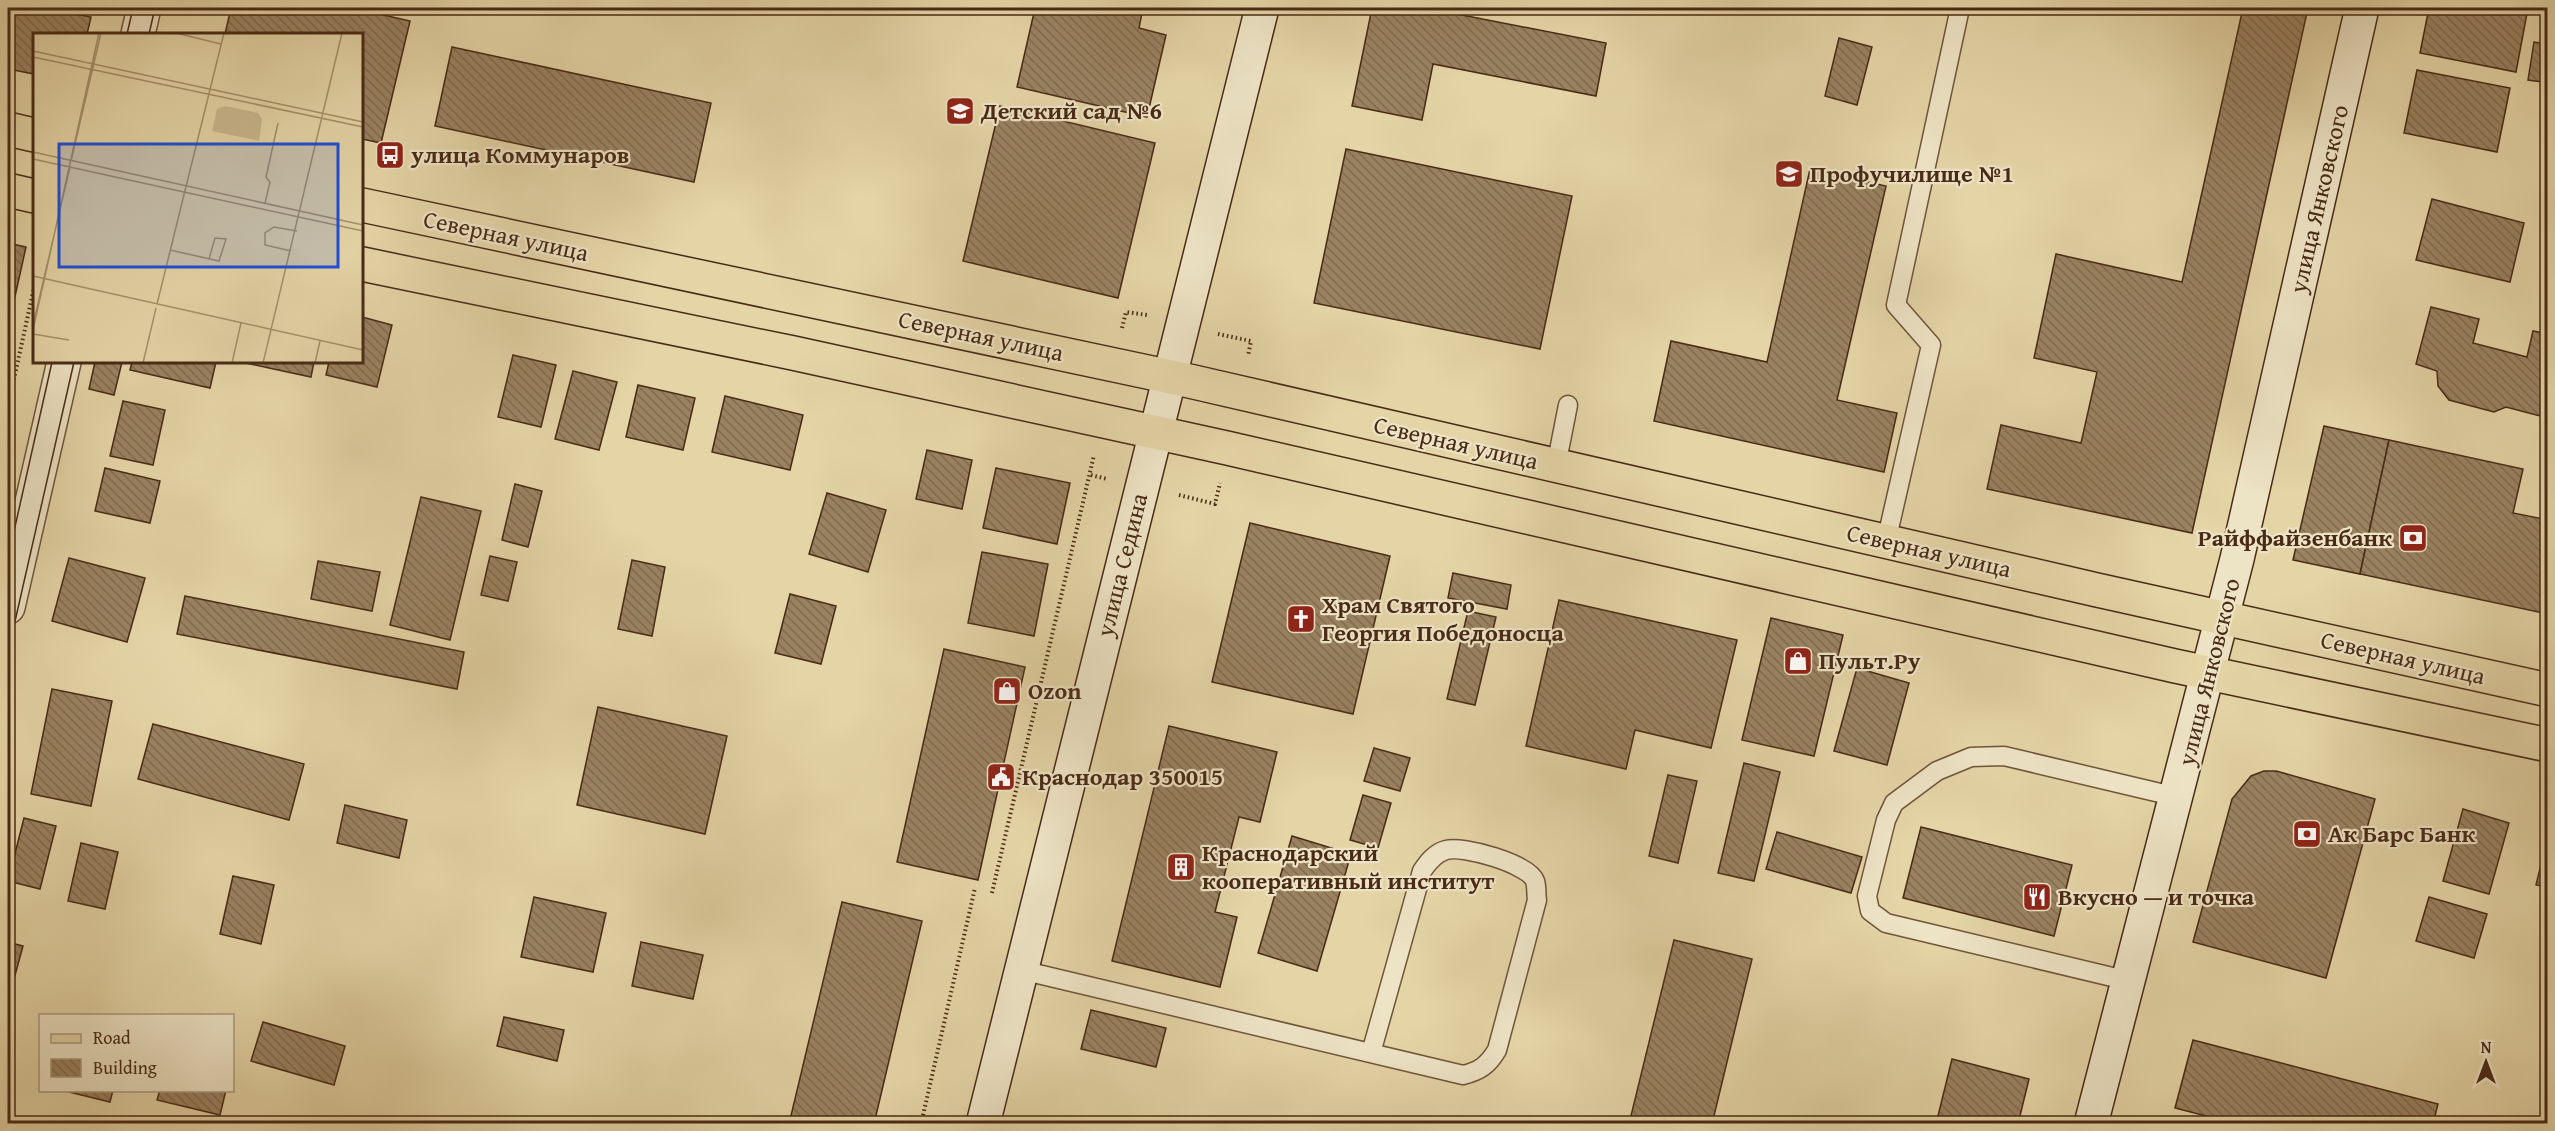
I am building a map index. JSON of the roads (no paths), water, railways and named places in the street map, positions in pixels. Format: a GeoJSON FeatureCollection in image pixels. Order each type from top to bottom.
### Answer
{"type":"FeatureCollection","features":[{"type":"Feature","properties":{"kind":"main road"},"geometry":{"type":"LineString","coordinates":[[8,129],[33,135]]}},
{"type":"Feature","properties":{"kind":"main road"},"geometry":{"type":"LineString","coordinates":[[8,190],[33,196]]}},
{"type":"Feature","properties":{"kind":"main road","name":"Северная улица"},"geometry":{"type":"LineString","coordinates":[[363,205],[1177,378],[1886,542],[2547,690]]}},
{"type":"Feature","properties":{"kind":"main road"},"geometry":{"type":"LineString","coordinates":[[363,264],[781,350],[1163,434],[2209,674],[2547,745]]}},
{"type":"Feature","properties":{"kind":"street"},"geometry":{"type":"LineString","coordinates":[[138,33],[144,8]]}},
{"type":"Feature","properties":{"kind":"street","name":"улица Седина"},"geometry":{"type":"LineString","coordinates":[[982,1124],[1163,434],[1262,8]]}},
{"type":"Feature","properties":{"kind":"street","name":"улица Янковского"},"geometry":{"type":"LineString","coordinates":[[2091,1124],[2223,618],[2362,8]]}},
{"type":"Feature","properties":{"kind":"street"},"geometry":{"type":"LineString","coordinates":[[8,607],[64,363]]}},
{"type":"Feature","properties":{"kind":"lane"},"geometry":{"type":"LineString","coordinates":[[1886,542],[1931,345],[1896,304],[1960,8]]}},
{"type":"Feature","properties":{"kind":"lane"},"geometry":{"type":"LineString","coordinates":[[1556,466],[1568,405]]}},
{"type":"Feature","properties":{"kind":"lane"},"geometry":{"type":"LineString","coordinates":[[2129,981],[1886,923],[1870,911],[1866,896],[1886,820],[1894,803],[1937,771],[1971,757],[2004,756],[2177,797]]}},
{"type":"Feature","properties":{"kind":"lane"},"geometry":{"type":"LineString","coordinates":[[1021,970],[1463,1075],[1477,1071],[1490,1063],[1497,1050],[1537,900],[1535,881],[1528,871],[1512,863],[1460,850],[1446,850],[1431,858],[1422,871],[1371,1053]]}},
{"type":"Feature","properties":{"kind":"tram line"},"geometry":{"type":"LineString","coordinates":[[127,33],[133,8]]}},
{"type":"Feature","properties":{"kind":"tram line"},"geometry":{"type":"LineString","coordinates":[[149,33],[155,8]]}},
{"type":"Feature","properties":{"kind":"tram line"},"geometry":{"type":"LineString","coordinates":[[8,558],[52,363]]}},
{"type":"Feature","properties":{"kind":"tram line"},"geometry":{"type":"LineString","coordinates":[[8,652],[74,363]]}},
{"type":"Feature","properties":{"kind":"place","name":"Детский сад №6"},"geometry":{"type":"Point","coordinates":[960,111]}},
{"type":"Feature","properties":{"kind":"place","name":"улица Коммунаров"},"geometry":{"type":"Point","coordinates":[390,155]}},
{"type":"Feature","properties":{"kind":"place","name":"Профучилище №1"},"geometry":{"type":"Point","coordinates":[1789,174]}},
{"type":"Feature","properties":{"kind":"place","name":"Райффайзенбанк"},"geometry":{"type":"Point","coordinates":[2413,538]}},
{"type":"Feature","properties":{"kind":"place","name":"Храм Святого Георгия Победоносца"},"geometry":{"type":"Point","coordinates":[1301,619]}},
{"type":"Feature","properties":{"kind":"place","name":"Пульт.Ру"},"geometry":{"type":"Point","coordinates":[1798,661]}},
{"type":"Feature","properties":{"kind":"place","name":"Ozon"},"geometry":{"type":"Point","coordinates":[1007,691]}},
{"type":"Feature","properties":{"kind":"place","name":"Краснодар 350015"},"geometry":{"type":"Point","coordinates":[1001,777]}},
{"type":"Feature","properties":{"kind":"place","name":"Ак Барс Банк"},"geometry":{"type":"Point","coordinates":[2307,834]}},
{"type":"Feature","properties":{"kind":"place","name":"Краснодарский кооперативный институт"},"geometry":{"type":"Point","coordinates":[1181,867]}},
{"type":"Feature","properties":{"kind":"place","name":"Вкусно — и точка"},"geometry":{"type":"Point","coordinates":[2037,897]}}]}
